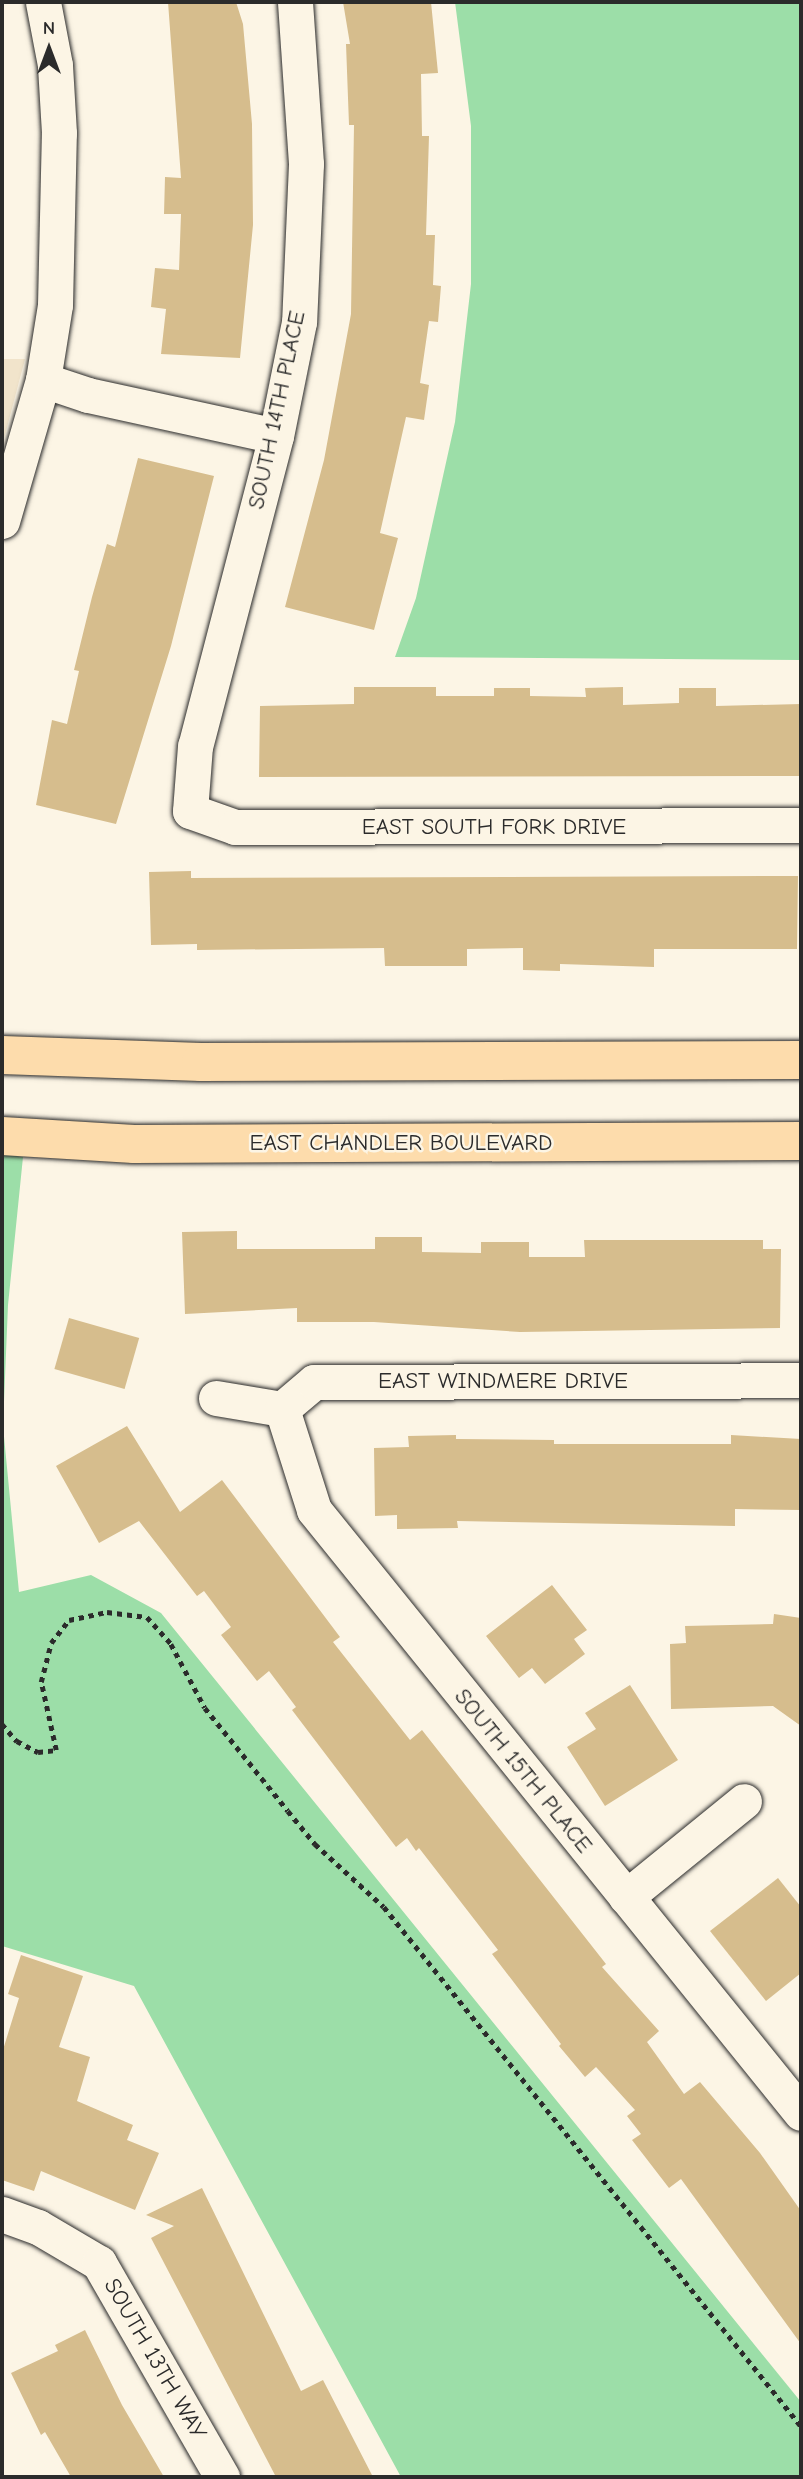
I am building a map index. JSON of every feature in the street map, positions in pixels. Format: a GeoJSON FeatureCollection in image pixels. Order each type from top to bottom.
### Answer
{"type":"FeatureCollection","features":[{"type":"Feature","properties":{"kind":"main road"},"geometry":{"type":"LineString","coordinates":[[2,1055],[201,1062],[801,1060]]}},
{"type":"Feature","properties":{"kind":"main road","name":"EAST CHANDLER BOULEVARD"},"geometry":{"type":"LineString","coordinates":[[2,1136],[134,1144],[801,1141]]}},
{"type":"Feature","properties":{"kind":"street"},"geometry":{"type":"LineString","coordinates":[[2,520],[43,380],[55,304],[60,221],[55,65],[43,2]]}},
{"type":"Feature","properties":{"kind":"street","name":"SOUTH 14TH PLACE"},"geometry":{"type":"LineString","coordinates":[[190,811],[195,746],[276,436],[300,308],[306,164],[295,2]]}},
{"type":"Feature","properties":{"kind":"street"},"geometry":{"type":"LineString","coordinates":[[43,380],[88,395],[276,436]]}},
{"type":"Feature","properties":{"kind":"street","name":"EAST SOUTH FORK DRIVE"},"geometry":{"type":"LineString","coordinates":[[190,811],[234,827],[801,825]]}},
{"type":"Feature","properties":{"kind":"street","name":"EAST WINDMERE DRIVE"},"geometry":{"type":"LineString","coordinates":[[282,1409],[314,1382],[801,1381]]}},
{"type":"Feature","properties":{"kind":"street"},"geometry":{"type":"LineString","coordinates":[[216,1398],[282,1409]]}},
{"type":"Feature","properties":{"kind":"street","name":"SOUTH 15TH PLACE"},"geometry":{"type":"LineString","coordinates":[[282,1409],[314,1510],[801,2113]]}},
{"type":"Feature","properties":{"kind":"street"},"geometry":{"type":"LineString","coordinates":[[626,1897],[744,1801]]}},
{"type":"Feature","properties":{"kind":"street","name":"SOUTH 13TH WAY"},"geometry":{"type":"LineString","coordinates":[[2,2214],[38,2227],[99,2263],[222,2477]]}},
{"type":"Feature","properties":{"kind":"path"},"geometry":{"type":"LineString","coordinates":[[2,1724],[17,1741],[38,1752],[56,1750],[41,1682],[51,1643],[69,1619],[107,1612],[146,1617],[171,1644],[205,1708],[288,1811],[315,1844],[384,1907],[801,2426]]}},
{"type":"Feature","properties":{"kind":"shaded area"},"geometry":{"type":"Polygon","coordinates":[[[2,359],[25,359],[2,446],[2,359]]]}},
{"type":"Feature","properties":{"kind":"green space"},"geometry":{"type":"Polygon","coordinates":[[[455,2],[801,2],[801,660],[395,657],[416,598],[455,422],[471,284],[471,126],[455,2]]]}},
{"type":"Feature","properties":{"kind":"green space"},"geometry":{"type":"Polygon","coordinates":[[[2,1154],[23,1157],[8,1305],[3,1426],[19,1592],[91,1575],[161,1613],[801,2402],[801,2477],[401,2477],[134,1986],[2,1946],[2,1154]]]}},
{"type":"Feature","properties":{"kind":"building"},"geometry":{"type":"Polygon","coordinates":[[[168,2],[236,2],[243,24],[252,124],[253,225],[240,358],[161,354],[166,309],[151,307],[155,268],[179,270],[181,214],[164,214],[165,177],[181,178],[168,2]]]}},
{"type":"Feature","properties":{"kind":"building"},"geometry":{"type":"Polygon","coordinates":[[[343,2],[431,2],[438,73],[421,74],[422,136],[429,136],[426,235],[435,235],[433,285],[441,286],[438,322],[429,321],[420,383],[429,385],[424,420],[406,417],[380,533],[398,538],[374,630],[285,607],[324,460],[351,314],[354,125],[349,125],[346,44],[350,44],[343,2]]]}},
{"type":"Feature","properties":{"kind":"building"},"geometry":{"type":"Polygon","coordinates":[[[138,458],[214,476],[171,646],[116,824],[36,805],[52,720],[67,724],[79,671],[74,670],[92,597],[107,544],[115,547],[138,458]]]}},
{"type":"Feature","properties":{"kind":"building"},"geometry":{"type":"Polygon","coordinates":[[[354,687],[436,687],[436,696],[494,696],[494,688],[530,688],[530,696],[586,697],[585,688],[623,687],[623,705],[679,703],[679,688],[716,688],[716,706],[801,704],[801,776],[259,777],[260,706],[354,704],[354,687]]]}},
{"type":"Feature","properties":{"kind":"building"},"geometry":{"type":"Polygon","coordinates":[[[191,871],[191,878],[798,876],[797,949],[654,949],[654,967],[560,964],[560,971],[523,970],[523,948],[467,949],[467,966],[385,966],[384,948],[197,950],[197,944],[151,945],[149,872],[191,871]]]}},
{"type":"Feature","properties":{"kind":"building"},"geometry":{"type":"Polygon","coordinates":[[[237,1231],[237,1249],[375,1249],[375,1237],[422,1237],[422,1252],[481,1253],[481,1242],[529,1242],[529,1257],[585,1257],[584,1240],[763,1240],[763,1249],[781,1249],[780,1328],[520,1332],[374,1322],[297,1322],[297,1308],[185,1314],[182,1232],[237,1231]]]}},
{"type":"Feature","properties":{"kind":"building"},"geometry":{"type":"Polygon","coordinates":[[[69,1318],[139,1338],[125,1389],[54,1369],[69,1318]]]}},
{"type":"Feature","properties":{"kind":"building"},"geometry":{"type":"Polygon","coordinates":[[[127,1426],[180,1512],[222,1480],[340,1637],[333,1642],[410,1740],[422,1730],[606,1964],[602,1967],[659,2031],[647,2042],[684,2094],[700,2082],[760,2153],[801,2211],[801,2344],[681,2179],[669,2188],[632,2140],[641,2134],[627,2116],[635,2110],[596,2067],[585,2077],[559,2046],[561,2044],[492,1954],[498,1950],[419,1848],[416,1851],[407,1838],[396,1847],[292,1710],[296,1707],[269,1671],[257,1681],[221,1635],[231,1627],[204,1591],[197,1596],[139,1521],[99,1543],[56,1466],[127,1426]]]}},
{"type":"Feature","properties":{"kind":"building"},"geometry":{"type":"Polygon","coordinates":[[[456,1435],[456,1439],[554,1440],[554,1444],[731,1444],[731,1435],[801,1439],[801,1510],[735,1509],[735,1526],[457,1521],[458,1528],[397,1529],[397,1515],[375,1516],[374,1448],[409,1447],[408,1436],[456,1435]]]}},
{"type":"Feature","properties":{"kind":"building"},"geometry":{"type":"Polygon","coordinates":[[[552,1585],[587,1630],[574,1639],[585,1654],[545,1684],[532,1668],[519,1678],[486,1636],[552,1585]]]}},
{"type":"Feature","properties":{"kind":"building"},"geometry":{"type":"Polygon","coordinates":[[[774,1614],[801,1618],[801,1726],[773,1706],[671,1709],[670,1644],[686,1643],[685,1626],[773,1624],[774,1614]]]}},
{"type":"Feature","properties":{"kind":"building"},"geometry":{"type":"Polygon","coordinates":[[[630,1685],[678,1760],[605,1806],[567,1747],[596,1729],[585,1713],[630,1685]]]}},
{"type":"Feature","properties":{"kind":"building"},"geometry":{"type":"Polygon","coordinates":[[[778,1878],[801,1907],[801,1973],[766,2001],[710,1931],[778,1878]]]}},
{"type":"Feature","properties":{"kind":"building"},"geometry":{"type":"Polygon","coordinates":[[[21,1955],[83,1976],[59,2047],[90,2057],[77,2101],[133,2125],[127,2140],[159,2153],[135,2210],[41,2171],[34,2191],[2,2180],[2,2053],[19,1998],[8,1994],[21,1955]]]}},
{"type":"Feature","properties":{"kind":"building"},"geometry":{"type":"Polygon","coordinates":[[[202,2188],[301,2391],[323,2380],[373,2477],[276,2477],[151,2238],[174,2226],[146,2215],[202,2188]]]}},
{"type":"Feature","properties":{"kind":"building"},"geometry":{"type":"Polygon","coordinates":[[[85,2330],[122,2405],[164,2477],[71,2477],[45,2432],[41,2435],[11,2373],[58,2351],[55,2345],[85,2330]]]}}]}
